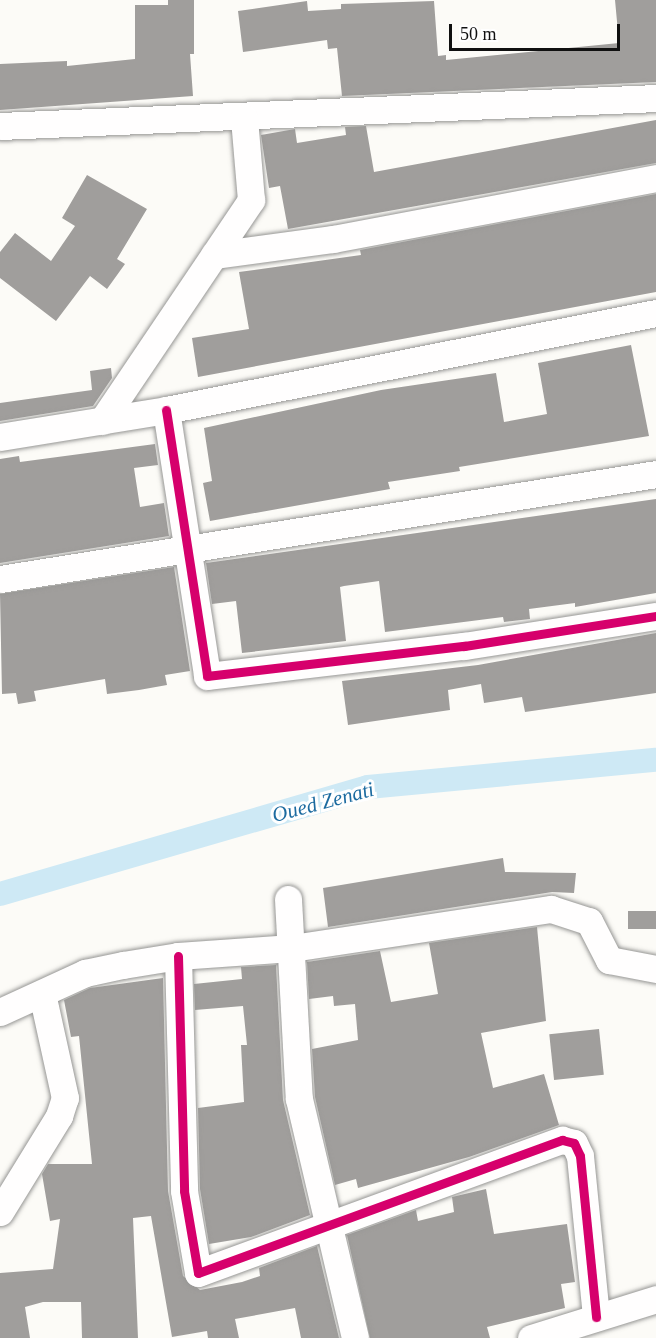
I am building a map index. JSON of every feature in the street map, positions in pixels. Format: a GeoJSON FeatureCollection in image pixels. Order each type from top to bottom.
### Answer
{"type":"FeatureCollection","features":[{"type":"Feature","properties":{"kind":"street"},"geometry":{"type":"LineString","coordinates":[[0,126],[244,118],[656,98]]}},
{"type":"Feature","properties":{"kind":"street"},"geometry":{"type":"LineString","coordinates":[[102,421],[251,200],[244,118]]}},
{"type":"Feature","properties":{"kind":"street"},"geometry":{"type":"LineString","coordinates":[[214,255],[333,239],[656,178]]}},
{"type":"Feature","properties":{"kind":"street"},"geometry":{"type":"LineString","coordinates":[[0,437],[166,410],[656,312]]}},
{"type":"Feature","properties":{"kind":"street"},"geometry":{"type":"LineString","coordinates":[[166,410],[207,676],[464,646],[656,616]]}},
{"type":"Feature","properties":{"kind":"street"},"geometry":{"type":"LineString","coordinates":[[0,579],[188,552],[398,512],[656,474]]}},
{"type":"Feature","properties":{"kind":"street"},"geometry":{"type":"LineString","coordinates":[[288,899],[299,1099],[326,1225],[355,1338]]}},
{"type":"Feature","properties":{"kind":"street"},"geometry":{"type":"LineString","coordinates":[[0,1012],[85,973],[178,956],[292,948],[551,909],[589,921],[609,960],[656,969]]}},
{"type":"Feature","properties":{"kind":"street"},"geometry":{"type":"LineString","coordinates":[[178,956],[184,1191],[198,1273],[561,1140],[574,1143],[580,1156],[596,1317]]}},
{"type":"Feature","properties":{"kind":"street"},"geometry":{"type":"LineString","coordinates":[[0,1212],[59,1116],[65,1098],[42,993]]}},
{"type":"Feature","properties":{"kind":"street"},"geometry":{"type":"LineString","coordinates":[[531,1338],[656,1299]]}},
{"type":"Feature","properties":{"kind":"building"},"geometry":{"type":"Polygon","coordinates":[[[168,0],[194,0],[194,54],[190,54],[193,96],[0,110],[0,64],[67,61],[67,66],[135,59],[135,5],[168,5],[168,0]]]}},
{"type":"Feature","properties":{"kind":"building"},"geometry":{"type":"Polygon","coordinates":[[[615,0],[656,0],[656,82],[342,96],[337,48],[328,49],[327,40],[243,52],[238,11],[307,1],[308,11],[341,9],[341,4],[434,1],[438,56],[446,55],[446,60],[619,43],[615,0]]]}},
{"type":"Feature","properties":{"kind":"building"},"geometry":{"type":"Polygon","coordinates":[[[656,120],[656,163],[288,229],[280,186],[269,188],[261,135],[295,129],[297,143],[346,135],[345,127],[366,126],[374,172],[656,120]]]}},
{"type":"Feature","properties":{"kind":"building"},"geometry":{"type":"Polygon","coordinates":[[[87,175],[147,209],[117,259],[125,264],[107,289],[90,276],[56,321],[0,278],[0,252],[15,233],[51,261],[75,226],[62,218],[87,175]]]}},
{"type":"Feature","properties":{"kind":"building"},"geometry":{"type":"Polygon","coordinates":[[[656,194],[656,292],[198,377],[192,338],[249,329],[239,272],[361,255],[360,250],[656,194]]]}},
{"type":"Feature","properties":{"kind":"building"},"geometry":{"type":"Polygon","coordinates":[[[631,345],[649,436],[459,467],[460,471],[388,482],[390,489],[210,521],[203,483],[212,481],[204,428],[381,390],[496,373],[504,422],[547,414],[538,363],[631,345]]]}},
{"type":"Feature","properties":{"kind":"building"},"geometry":{"type":"Polygon","coordinates":[[[111,368],[112,378],[93,406],[0,421],[0,403],[92,390],[90,371],[111,368]]]}},
{"type":"Feature","properties":{"kind":"building"},"geometry":{"type":"Polygon","coordinates":[[[155,444],[158,465],[134,468],[140,507],[164,503],[169,536],[0,563],[0,459],[19,456],[20,462],[155,444]]]}},
{"type":"Feature","properties":{"kind":"building"},"geometry":{"type":"Polygon","coordinates":[[[656,499],[656,593],[575,607],[575,603],[529,609],[530,619],[504,622],[503,617],[385,632],[379,581],[344,586],[340,587],[346,641],[242,653],[236,601],[212,604],[206,563],[656,499]]]}},
{"type":"Feature","properties":{"kind":"building"},"geometry":{"type":"Polygon","coordinates":[[[174,567],[190,671],[165,675],[167,685],[107,694],[105,679],[34,691],[36,701],[18,704],[16,693],[2,694],[0,594],[174,567]]]}},
{"type":"Feature","properties":{"kind":"building"},"geometry":{"type":"Polygon","coordinates":[[[656,633],[656,693],[525,712],[522,697],[484,703],[481,684],[448,690],[450,710],[348,725],[342,681],[478,665],[656,633]]]}},
{"type":"Feature","properties":{"kind":"building"},"geometry":{"type":"Polygon","coordinates":[[[503,858],[505,872],[576,873],[574,893],[552,892],[328,927],[323,888],[503,858]]]}},
{"type":"Feature","properties":{"kind":"building"},"geometry":{"type":"Polygon","coordinates":[[[628,911],[656,911],[656,929],[628,929],[628,911]]]}},
{"type":"Feature","properties":{"kind":"building"},"geometry":{"type":"Polygon","coordinates":[[[537,927],[546,1021],[481,1033],[493,1088],[544,1074],[559,1125],[469,1157],[358,1188],[356,1179],[335,1185],[315,1097],[312,1049],[358,1040],[355,1004],[334,1006],[333,996],[309,999],[307,962],[380,951],[391,1002],[438,994],[429,943],[537,927]]]}},
{"type":"Feature","properties":{"kind":"building"},"geometry":{"type":"Polygon","coordinates":[[[276,965],[283,1100],[310,1215],[251,1237],[209,1244],[200,1189],[198,1108],[244,1102],[241,1045],[247,1045],[243,1006],[195,1010],[194,984],[242,979],[241,967],[276,965]]]}},
{"type":"Feature","properties":{"kind":"building"},"geometry":{"type":"Polygon","coordinates":[[[163,978],[168,1191],[183,1276],[200,1290],[242,1282],[260,1276],[259,1268],[317,1246],[339,1338],[301,1338],[295,1308],[235,1319],[239,1338],[208,1338],[207,1331],[172,1337],[151,1216],[133,1218],[138,1338],[82,1338],[81,1302],[43,1302],[25,1307],[30,1338],[0,1338],[0,1273],[53,1269],[60,1219],[50,1221],[42,1174],[48,1164],[92,1164],[79,1036],[71,1037],[64,1000],[90,988],[163,978]]]}},
{"type":"Feature","properties":{"kind":"building"},"geometry":{"type":"Polygon","coordinates":[[[599,1029],[604,1075],[554,1080],[549,1034],[599,1029]]]}},
{"type":"Feature","properties":{"kind":"building"},"geometry":{"type":"Polygon","coordinates":[[[486,1189],[494,1234],[567,1224],[575,1282],[561,1284],[565,1308],[487,1327],[490,1338],[370,1338],[347,1235],[416,1210],[418,1221],[454,1212],[452,1197],[486,1189]]]}},
{"type":"Feature","properties":{"kind":"waterway","name":"Oued Zenati"},"geometry":{"type":"LineString","coordinates":[[0,894],[368,787],[656,760]]}},
{"type":"Feature","properties":{"kind":"cycle path"},"geometry":{"type":"LineString","coordinates":[[166,410],[207,676],[464,646],[656,616]]}},
{"type":"Feature","properties":{"kind":"cycle path"},"geometry":{"type":"LineString","coordinates":[[178,956],[184,1191],[198,1273],[562,1140],[574,1143],[580,1156],[596,1317]]}}]}
